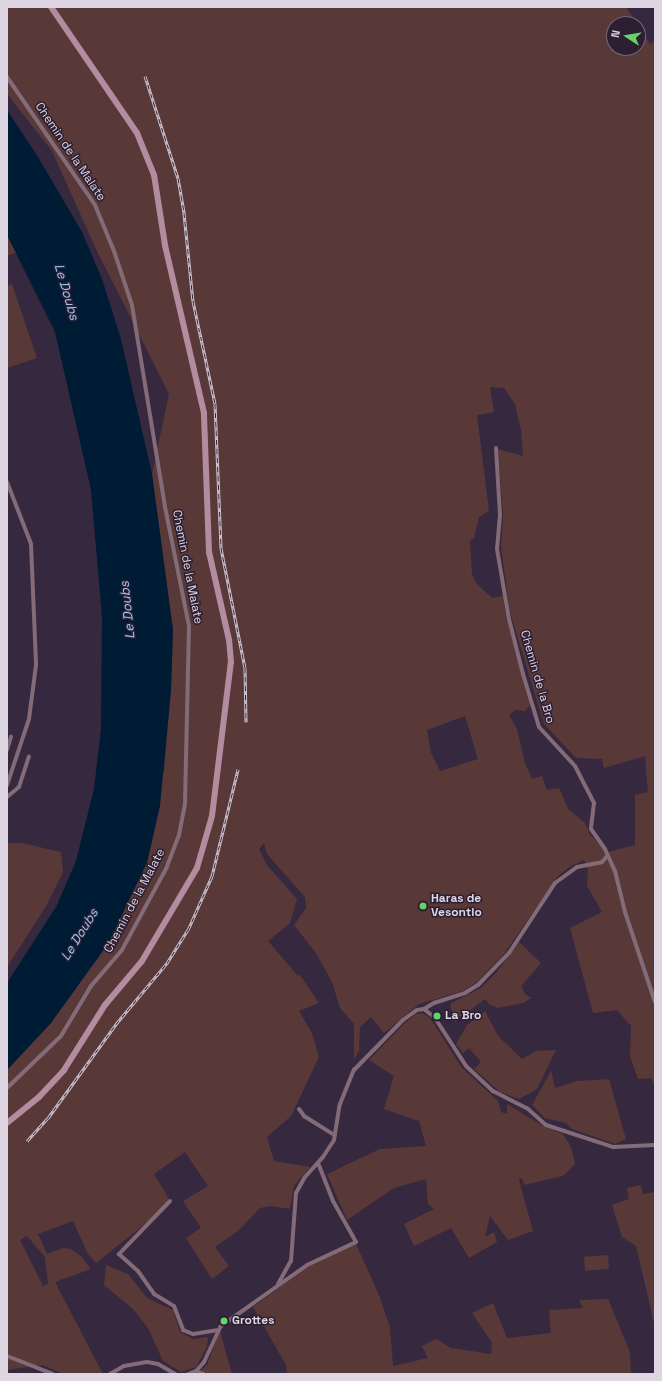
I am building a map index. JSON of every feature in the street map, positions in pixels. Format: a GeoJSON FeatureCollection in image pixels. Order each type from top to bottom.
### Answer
{"type":"FeatureCollection","features":[{"type":"Feature","properties":{"kind":"main road"},"geometry":{"type":"LineString","coordinates":[[7,1123],[39,1097],[64,1070],[101,1011],[142,961],[197,868],[212,816],[231,662],[229,640],[209,552],[204,413],[165,245],[154,175],[137,133],[51,7]]}},
{"type":"Feature","properties":{"kind":"street","name":"Chemin de la Malate"},"geometry":{"type":"LineString","coordinates":[[7,77],[95,205],[114,251],[132,305],[166,507],[189,626],[189,649],[185,804],[179,835],[167,867],[122,950],[91,986],[61,1036],[7,1088]]}},
{"type":"Feature","properties":{"kind":"street","name":"Chemin de la Bro"},"geometry":{"type":"LineString","coordinates":[[496,448],[500,515],[497,549],[509,619],[523,674],[539,727],[576,766],[594,803],[591,829],[608,855],[655,1002]]}},
{"type":"Feature","properties":{"kind":"street"},"geometry":{"type":"LineString","coordinates":[[7,482],[31,544],[34,562],[36,665],[29,719],[7,785]]}},
{"type":"Feature","properties":{"kind":"street"},"geometry":{"type":"LineString","coordinates":[[7,750],[11,737]]}},
{"type":"Feature","properties":{"kind":"street"},"geometry":{"type":"LineString","coordinates":[[7,797],[19,787],[29,757]]}},
{"type":"Feature","properties":{"kind":"street"},"geometry":{"type":"LineString","coordinates":[[278,1284],[290,1261],[296,1193],[305,1177],[329,1149],[335,1135],[340,1104],[354,1070],[412,1012],[424,1009],[434,1003],[465,994],[478,985],[508,953],[555,883],[578,867],[602,862],[608,855]]}},
{"type":"Feature","properties":{"kind":"street"},"geometry":{"type":"LineString","coordinates":[[424,1009],[437,1021],[466,1066],[493,1091],[527,1108],[546,1125],[613,1147],[655,1145]]}},
{"type":"Feature","properties":{"kind":"street"},"geometry":{"type":"LineString","coordinates":[[299,1109],[304,1116],[335,1135]]}},
{"type":"Feature","properties":{"kind":"street"},"geometry":{"type":"LineString","coordinates":[[170,1201],[119,1254],[138,1271],[154,1294],[174,1306],[183,1330],[193,1334],[217,1330],[278,1284],[307,1265],[356,1242],[333,1201],[318,1163]]}},
{"type":"Feature","properties":{"kind":"street"},"geometry":{"type":"LineString","coordinates":[[188,1374],[196,1371],[204,1362],[217,1330]]}},
{"type":"Feature","properties":{"kind":"street"},"geometry":{"type":"LineString","coordinates":[[7,1356],[53,1374]]}},
{"type":"Feature","properties":{"kind":"street"},"geometry":{"type":"LineString","coordinates":[[110,1374],[124,1366],[147,1362],[158,1364],[175,1374]]}},
{"type":"Feature","properties":{"kind":"street"},"geometry":{"type":"LineString","coordinates":[[196,1371],[203,1374]]}},
{"type":"Feature","properties":{"kind":"shaded area"},"geometry":{"type":"Polygon","coordinates":[[[7,7],[626,7],[632,16],[606,16],[606,56],[646,56],[646,38],[650,44],[655,41],[655,1085],[651,1078],[638,1079],[630,1056],[631,1026],[617,1010],[593,1013],[570,928],[602,912],[587,886],[588,869],[584,860],[571,866],[558,876],[504,954],[477,982],[463,991],[419,1004],[384,1033],[371,1017],[360,1027],[359,1051],[354,1059],[354,1024],[340,1008],[332,982],[316,953],[294,925],[306,908],[305,897],[267,854],[264,843],[259,849],[267,865],[297,899],[290,923],[268,941],[298,976],[300,975],[319,1003],[299,1011],[312,1033],[319,1057],[291,1116],[267,1137],[274,1161],[310,1167],[294,1186],[290,1209],[271,1206],[260,1208],[238,1231],[215,1247],[229,1266],[212,1279],[186,1238],[201,1228],[183,1201],[208,1186],[185,1152],[154,1174],[169,1199],[150,1220],[96,1263],[88,1254],[73,1221],[38,1234],[47,1254],[64,1248],[71,1249],[81,1256],[91,1269],[55,1282],[103,1374],[63,1374],[43,1365],[7,1370],[7,1070],[51,1023],[164,771],[171,690],[173,630],[152,474],[169,394],[95,247],[52,151],[7,94],[7,7]],[[490,387],[494,412],[477,415],[489,511],[479,517],[474,538],[470,541],[472,574],[477,584],[492,598],[503,596],[506,616],[531,704],[525,711],[515,710],[509,715],[517,729],[525,763],[532,779],[542,776],[547,790],[559,788],[568,809],[585,823],[590,835],[608,852],[635,845],[635,795],[648,792],[645,756],[604,768],[602,759],[576,758],[544,724],[510,612],[501,547],[503,515],[498,449],[523,456],[521,430],[515,404],[504,388],[490,387]],[[465,716],[427,730],[431,753],[440,771],[478,759],[465,716]],[[27,1236],[20,1240],[43,1286],[48,1284],[45,1257],[27,1236]]]}},
{"type":"Feature","properties":{"kind":"shaded area"},"geometry":{"type":"Polygon","coordinates":[[[7,235],[18,252],[7,256],[7,235]]]}},
{"type":"Feature","properties":{"kind":"shaded area"},"geometry":{"type":"Polygon","coordinates":[[[12,284],[37,358],[7,368],[7,286],[12,284]]]}},
{"type":"Feature","properties":{"kind":"shaded area"},"geometry":{"type":"Polygon","coordinates":[[[7,843],[22,843],[61,852],[63,872],[45,908],[7,967],[7,843]]]}},
{"type":"Feature","properties":{"kind":"shaded area"},"geometry":{"type":"Polygon","coordinates":[[[519,942],[541,963],[521,986],[525,994],[531,998],[523,1003],[498,1008],[489,1004],[485,999],[455,1022],[450,1004],[481,988],[496,973],[519,942]]]}},
{"type":"Feature","properties":{"kind":"shaded area"},"geometry":{"type":"Polygon","coordinates":[[[485,1011],[498,1036],[522,1059],[536,1051],[556,1050],[537,1089],[519,1099],[500,1092],[474,1069],[481,1062],[469,1048],[463,1053],[456,1044],[467,1025],[485,1011]]]}},
{"type":"Feature","properties":{"kind":"shaded area"},"geometry":{"type":"Polygon","coordinates":[[[422,1013],[430,1018],[462,1068],[498,1101],[501,1112],[507,1114],[507,1104],[543,1126],[563,1134],[571,1147],[575,1164],[563,1176],[524,1185],[522,1178],[519,1180],[533,1231],[508,1240],[490,1216],[485,1237],[494,1232],[497,1242],[469,1258],[451,1228],[414,1246],[404,1224],[434,1209],[428,1204],[426,1179],[394,1188],[347,1220],[327,1174],[380,1149],[426,1146],[419,1121],[384,1109],[394,1076],[369,1060],[406,1022],[416,1014],[422,1013]]]}},
{"type":"Feature","properties":{"kind":"shaded area"},"geometry":{"type":"Polygon","coordinates":[[[551,1071],[555,1088],[577,1081],[609,1079],[626,1139],[615,1144],[572,1129],[566,1123],[545,1118],[532,1105],[551,1071]]]}},
{"type":"Feature","properties":{"kind":"shaded area"},"geometry":{"type":"Polygon","coordinates":[[[641,1185],[643,1194],[655,1192],[655,1327],[636,1246],[622,1237],[612,1205],[629,1199],[627,1188],[641,1185]]]}},
{"type":"Feature","properties":{"kind":"shaded area"},"geometry":{"type":"Polygon","coordinates":[[[356,1244],[379,1295],[390,1327],[393,1366],[428,1358],[422,1346],[436,1339],[451,1348],[491,1354],[492,1343],[472,1313],[493,1303],[507,1338],[551,1333],[549,1310],[583,1308],[579,1300],[608,1299],[630,1352],[631,1374],[287,1374],[286,1365],[253,1307],[310,1265],[356,1244]]]}},
{"type":"Feature","properties":{"kind":"shaded area"},"geometry":{"type":"Polygon","coordinates":[[[608,1255],[609,1269],[585,1271],[584,1257],[608,1255]]]}},
{"type":"Feature","properties":{"kind":"shaded area"},"geometry":{"type":"Polygon","coordinates":[[[106,1265],[128,1274],[147,1298],[173,1310],[180,1332],[193,1339],[208,1337],[207,1347],[196,1367],[181,1372],[163,1361],[148,1328],[133,1309],[104,1285],[106,1265]]]}},
{"type":"Feature","properties":{"kind":"shaded area"},"geometry":{"type":"Polygon","coordinates":[[[220,1331],[232,1374],[196,1374],[207,1365],[220,1331]]]}},
{"type":"Feature","properties":{"kind":"water","name":"Le Doubs"},"geometry":{"type":"Polygon","coordinates":[[[7,110],[38,157],[82,232],[102,279],[121,339],[152,474],[173,630],[171,690],[160,806],[147,863],[108,944],[51,1023],[7,1070],[7,983],[56,907],[76,861],[94,789],[101,729],[102,617],[91,490],[55,332],[7,235],[7,110]]]}},
{"type":"Feature","properties":{"kind":"railway"},"geometry":{"type":"LineString","coordinates":[[145,76],[178,178],[184,213],[193,301],[215,404],[221,548],[245,668],[246,722]]}},
{"type":"Feature","properties":{"kind":"railway"},"geometry":{"type":"LineString","coordinates":[[27,1141],[48,1118],[116,1024],[167,963],[188,930],[212,876],[238,769]]}},
{"type":"Feature","properties":{"kind":"place","name":"Haras de Vesontio"},"geometry":{"type":"Point","coordinates":[423,906]}},
{"type":"Feature","properties":{"kind":"place","name":"La Bro"},"geometry":{"type":"Point","coordinates":[437,1016]}},
{"type":"Feature","properties":{"kind":"place","name":"Grottes"},"geometry":{"type":"Point","coordinates":[224,1321]}}]}
